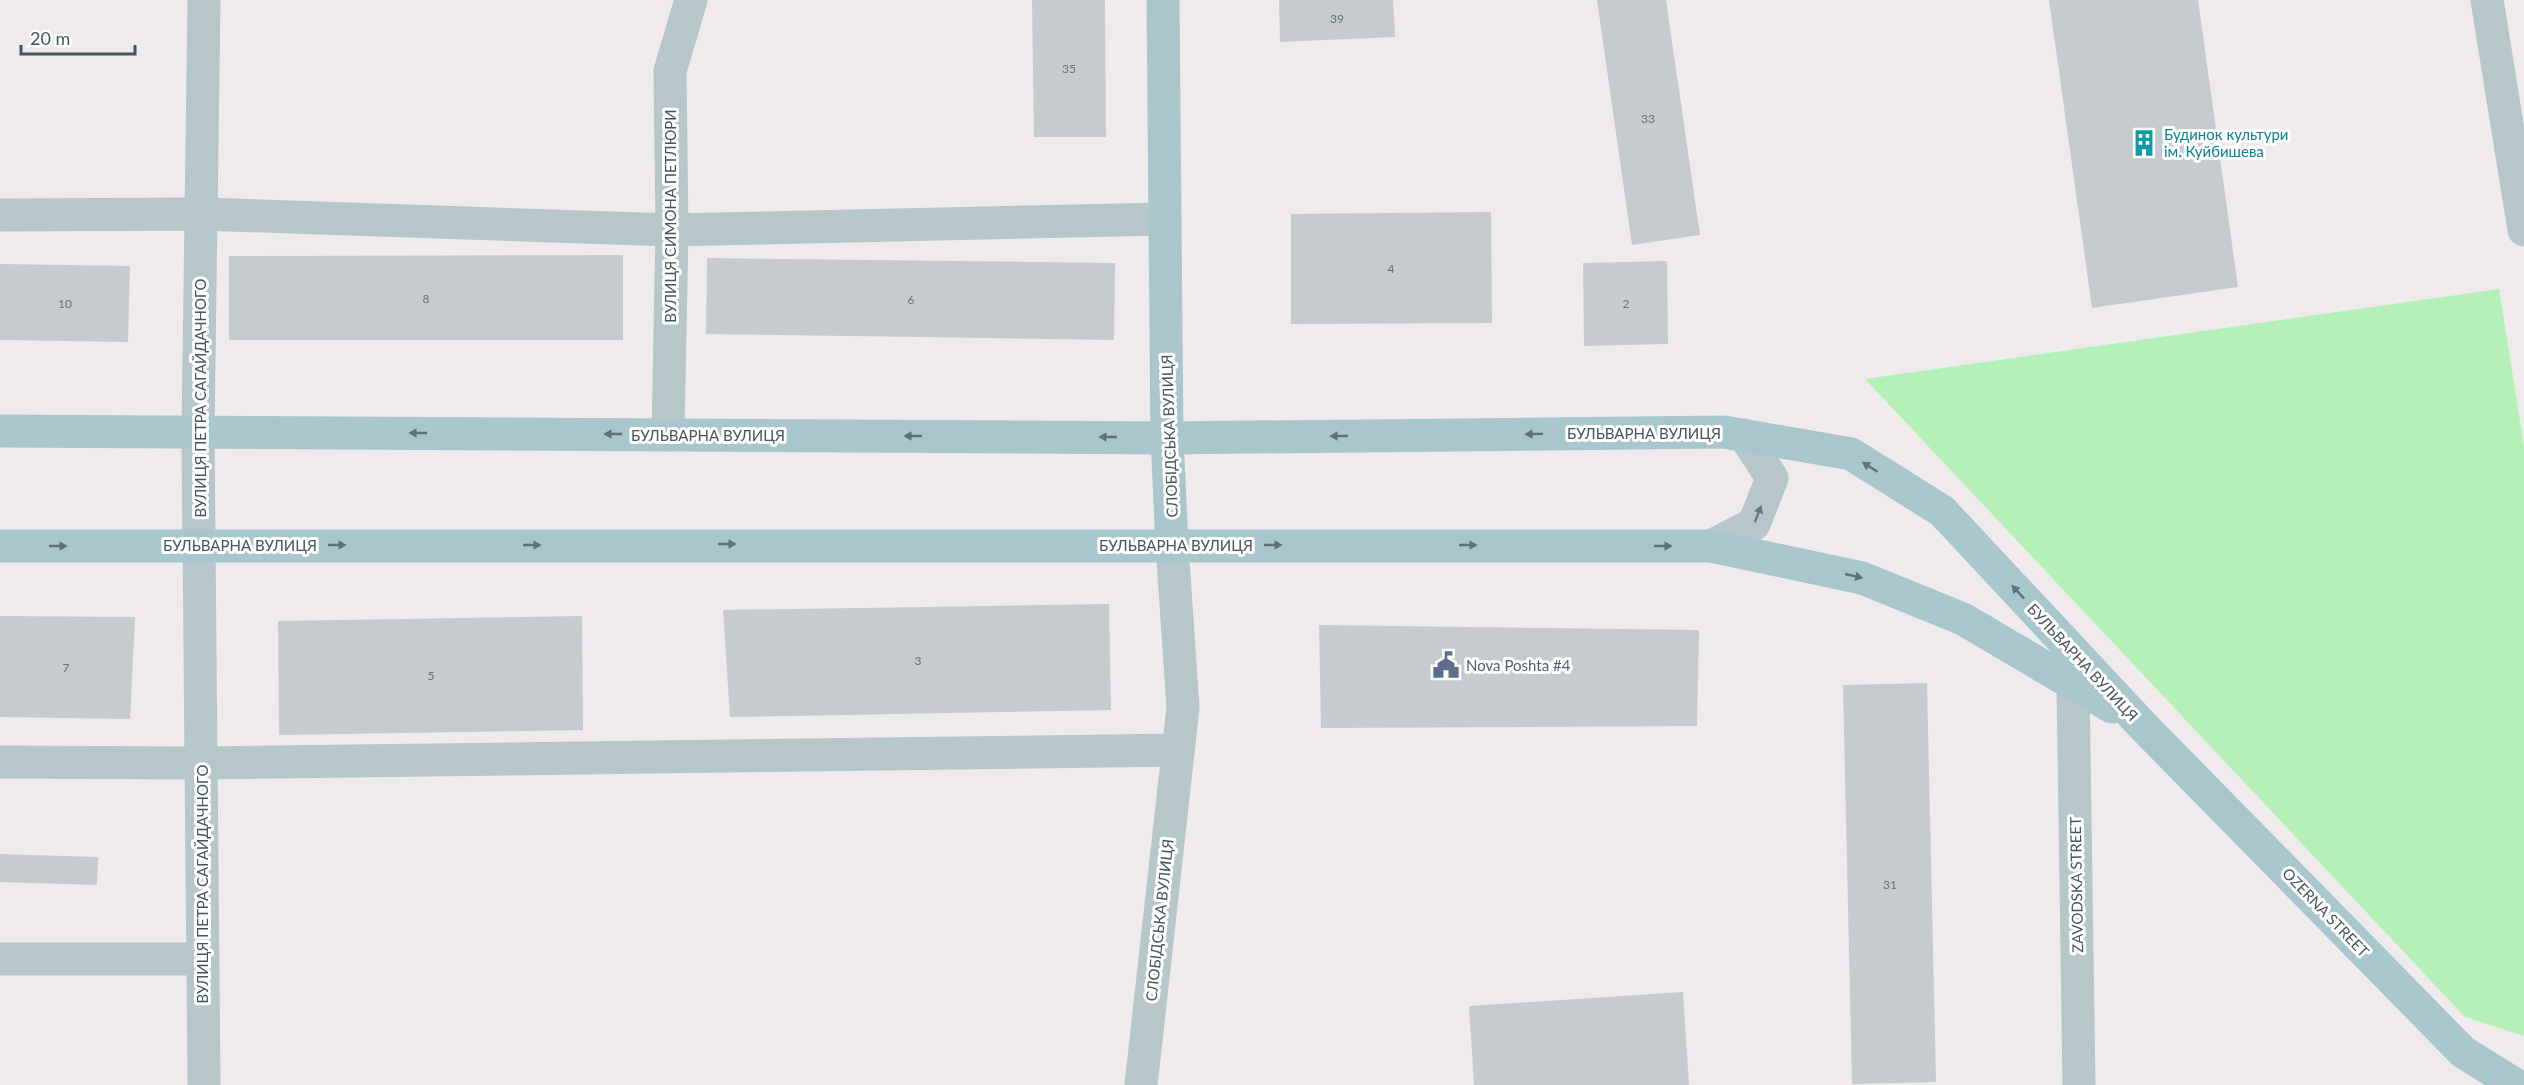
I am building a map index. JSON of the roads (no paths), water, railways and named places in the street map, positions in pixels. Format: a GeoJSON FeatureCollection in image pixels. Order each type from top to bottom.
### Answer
{"type":"FeatureCollection","features":[{"type":"Feature","properties":{"kind":"main road","name":"СЛОБІДСЬКА ВУЛИЦЯ"},"geometry":{"type":"LineString","coordinates":[[1163,0],[1167,438],[1172,545]]}},
{"type":"Feature","properties":{"kind":"main road","name":"БУЛЬВАРНА ВУЛИЦЯ"},"geometry":{"type":"LineString","coordinates":[[0,431],[1167,438],[1724,432],[1851,454],[1941,512],[2144,727]]}},
{"type":"Feature","properties":{"kind":"main road","name":"БУЛЬВАРНА ВУЛИЦЯ"},"geometry":{"type":"LineString","coordinates":[[0,546],[1711,546],[1862,578],[1963,619],[2144,727]]}},
{"type":"Feature","properties":{"kind":"main road","name":"OZERNA STREET"},"geometry":{"type":"LineString","coordinates":[[2144,727],[2463,1052],[2506,1084]]}},
{"type":"Feature","properties":{"kind":"street","name":"ВУЛИЦЯ ПЕТРА САГАЙДАЧНОГО"},"geometry":{"type":"LineString","coordinates":[[204,0],[198,432],[204,1085]]}},
{"type":"Feature","properties":{"kind":"street","name":"ВУЛИЦЯ СИМОНА ПЕТЛЮРИ"},"geometry":{"type":"LineString","coordinates":[[668,435],[672,230],[670,71],[691,0]]}},
{"type":"Feature","properties":{"kind":"street"},"geometry":{"type":"LineString","coordinates":[[2487,0],[2524,230]]}},
{"type":"Feature","properties":{"kind":"street"},"geometry":{"type":"LineString","coordinates":[[0,216],[201,214],[672,230],[1165,219]]}},
{"type":"Feature","properties":{"kind":"street"},"geometry":{"type":"LineString","coordinates":[[1711,546],[1754,524],[1772,478],[1744,435]]}},
{"type":"Feature","properties":{"kind":"street","name":"СЛОБІДСЬКА ВУЛИЦЯ"},"geometry":{"type":"LineString","coordinates":[[1141,1085],[1183,708],[1172,545]]}},
{"type":"Feature","properties":{"kind":"street","name":"ZAVODSKA STREET"},"geometry":{"type":"LineString","coordinates":[[2073,685],[2079,1085]]}},
{"type":"Feature","properties":{"kind":"street"},"geometry":{"type":"LineString","coordinates":[[0,762],[201,763],[1178,750]]}},
{"type":"Feature","properties":{"kind":"street"},"geometry":{"type":"LineString","coordinates":[[0,959],[202,959]]}},
{"type":"Feature","properties":{"kind":"place","name":"Будинок культури ім. Куйбишева"},"geometry":{"type":"Point","coordinates":[2144,143]}},
{"type":"Feature","properties":{"kind":"place","name":"Nova Poshta #4"},"geometry":{"type":"Point","coordinates":[1446,665]}}]}
